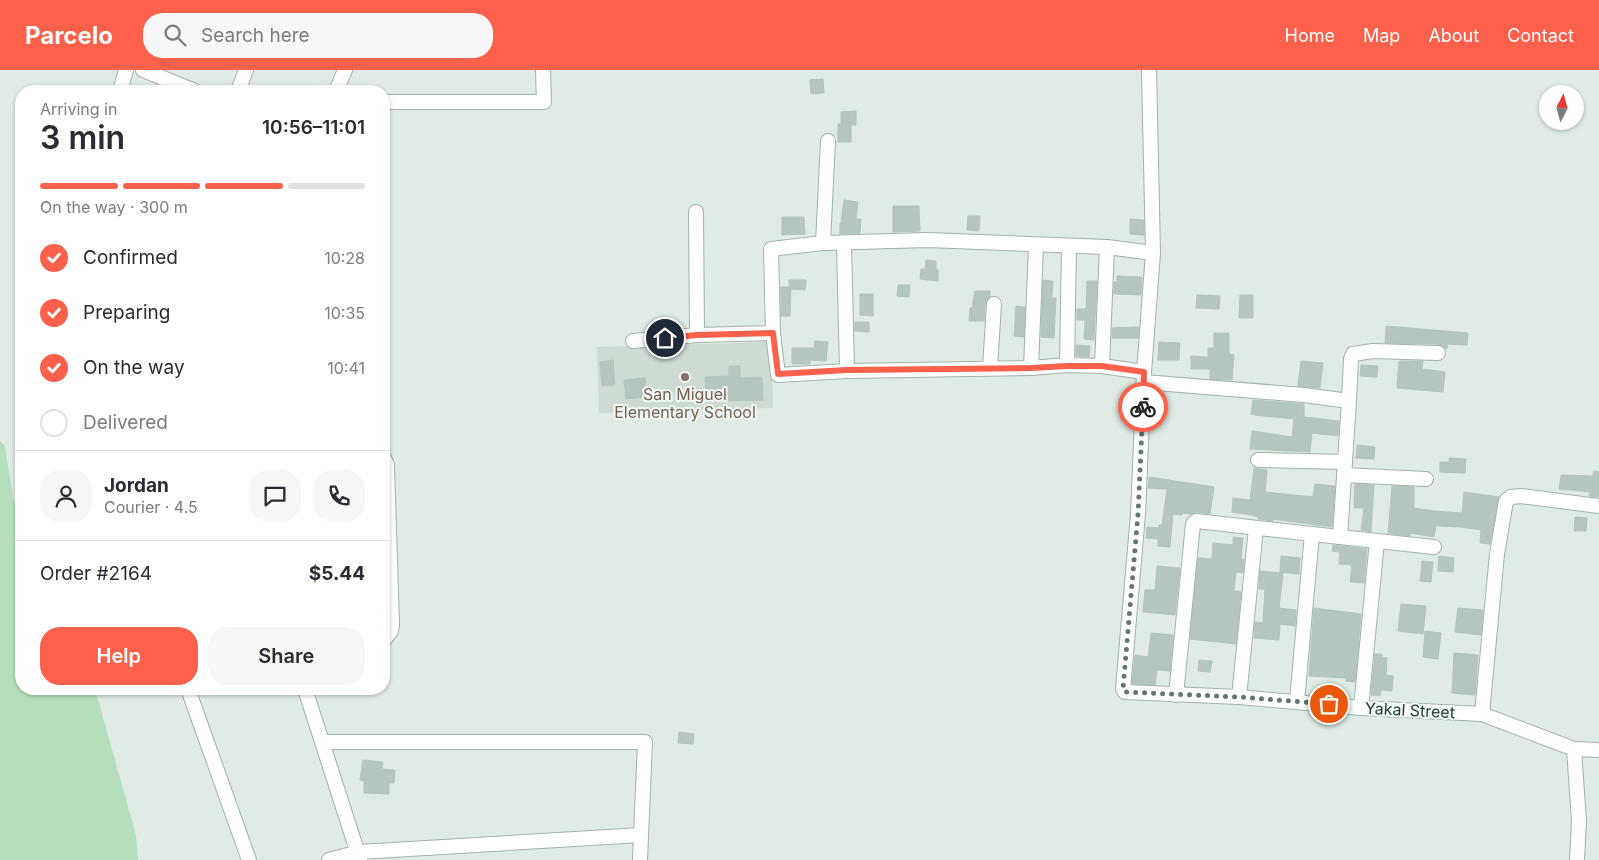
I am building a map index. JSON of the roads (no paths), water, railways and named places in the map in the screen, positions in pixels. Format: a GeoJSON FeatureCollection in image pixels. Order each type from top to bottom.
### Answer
{"type":"FeatureCollection","features":[{"type":"Feature","properties":{"kind":"street"},"geometry":{"type":"LineString","coordinates":[[122,85],[126,70]]}},
{"type":"Feature","properties":{"kind":"street"},"geometry":{"type":"LineString","coordinates":[[143,70],[180,85]]}},
{"type":"Feature","properties":{"kind":"street"},"geometry":{"type":"LineString","coordinates":[[240,85],[246,70]]}},
{"type":"Feature","properties":{"kind":"street"},"geometry":{"type":"LineString","coordinates":[[339,85],[345,70]]}},
{"type":"Feature","properties":{"kind":"street"},"geometry":{"type":"LineString","coordinates":[[390,102],[544,102],[543,70]]}},
{"type":"Feature","properties":{"kind":"street"},"geometry":{"type":"LineString","coordinates":[[1144,377],[1153,253],[1149,70]]}},
{"type":"Feature","properties":{"kind":"street"},"geometry":{"type":"LineString","coordinates":[[823,244],[828,142]]}},
{"type":"Feature","properties":{"kind":"street"},"geometry":{"type":"LineString","coordinates":[[696,212],[697,335]]}},
{"type":"Feature","properties":{"kind":"street"},"geometry":{"type":"LineString","coordinates":[[1153,253],[1107,247],[927,240],[823,244],[771,249],[773,333],[778,374],[847,370],[1102,366],[1144,377],[1349,401]]}},
{"type":"Feature","properties":{"kind":"street"},"geometry":{"type":"LineString","coordinates":[[844,244],[847,370]]}},
{"type":"Feature","properties":{"kind":"street"},"geometry":{"type":"LineString","coordinates":[[1031,368],[1036,244]]}},
{"type":"Feature","properties":{"kind":"street"},"geometry":{"type":"LineString","coordinates":[[1067,366],[1069,247]]}},
{"type":"Feature","properties":{"kind":"street"},"geometry":{"type":"LineString","coordinates":[[1102,366],[1107,247]]}},
{"type":"Feature","properties":{"kind":"street"},"geometry":{"type":"LineString","coordinates":[[990,368],[994,304]]}},
{"type":"Feature","properties":{"kind":"street"},"geometry":{"type":"LineString","coordinates":[[633,341],[697,335],[773,333]]}},
{"type":"Feature","properties":{"kind":"street"},"geometry":{"type":"LineString","coordinates":[[1340,537],[1351,359],[1354,354],[1373,352],[1438,353]]}},
{"type":"Feature","properties":{"kind":"street","name":"Yakal Street"},"geometry":{"type":"LineString","coordinates":[[1144,377],[1138,514],[1123,689],[1125,692],[1239,697],[1361,708],[1482,714],[1574,748],[1599,750]]}},
{"type":"Feature","properties":{"kind":"street"},"geometry":{"type":"LineString","coordinates":[[1258,460],[1345,468],[1426,479]]}},
{"type":"Feature","properties":{"kind":"street"},"geometry":{"type":"LineString","coordinates":[[1482,714],[1498,554],[1506,501],[1511,497],[1520,496],[1599,506]]}},
{"type":"Feature","properties":{"kind":"street"},"geometry":{"type":"LineString","coordinates":[[1176,695],[1192,524],[1196,521],[1434,547]]}},
{"type":"Feature","properties":{"kind":"street"},"geometry":{"type":"LineString","coordinates":[[1239,697],[1256,528]]}},
{"type":"Feature","properties":{"kind":"street"},"geometry":{"type":"LineString","coordinates":[[1297,701],[1312,534]]}},
{"type":"Feature","properties":{"kind":"street"},"geometry":{"type":"LineString","coordinates":[[1361,708],[1376,541]]}},
{"type":"Feature","properties":{"kind":"street"},"geometry":{"type":"LineString","coordinates":[[390,572],[392,625],[390,633]]}},
{"type":"Feature","properties":{"kind":"street"},"geometry":{"type":"LineString","coordinates":[[190,695],[249,860]]}},
{"type":"Feature","properties":{"kind":"street"},"geometry":{"type":"LineString","coordinates":[[307,695],[360,856]]}},
{"type":"Feature","properties":{"kind":"street"},"geometry":{"type":"LineString","coordinates":[[324,742],[645,742],[640,860]]}},
{"type":"Feature","properties":{"kind":"street"},"geometry":{"type":"LineString","coordinates":[[1574,748],[1579,820],[1577,860]]}},
{"type":"Feature","properties":{"kind":"street"},"geometry":{"type":"LineString","coordinates":[[330,860],[360,856],[641,835]]}},
{"type":"Feature","properties":{"kind":"place","name":"San Miguel Elementary School"},"geometry":{"type":"Point","coordinates":[685,377]}}]}
